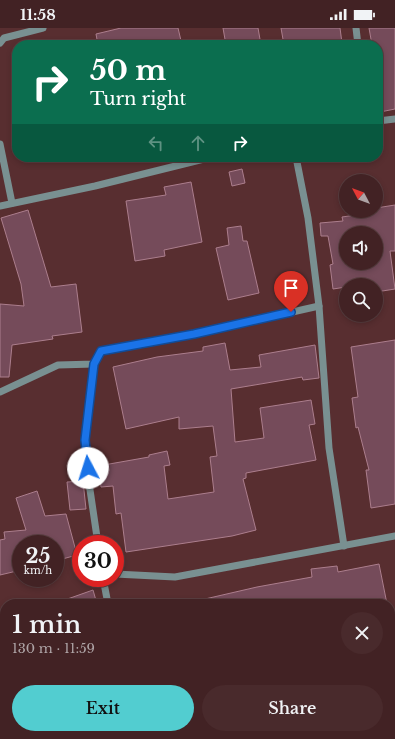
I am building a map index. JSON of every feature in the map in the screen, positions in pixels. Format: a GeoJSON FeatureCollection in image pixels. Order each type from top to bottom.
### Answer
{"type":"FeatureCollection","features":[{"type":"Feature","properties":{"kind":"street"},"geometry":{"type":"LineString","coordinates":[[0,43],[4,38],[43,28]]}},
{"type":"Feature","properties":{"kind":"street"},"geometry":{"type":"LineString","coordinates":[[356,28],[357,40]]}},
{"type":"Feature","properties":{"kind":"street"},"geometry":{"type":"LineString","coordinates":[[383,120],[395,119]]}},
{"type":"Feature","properties":{"kind":"street"},"geometry":{"type":"LineString","coordinates":[[0,144],[12,203]]}},
{"type":"Feature","properties":{"kind":"street"},"geometry":{"type":"LineString","coordinates":[[0,206],[95,186],[192,162]]}},
{"type":"Feature","properties":{"kind":"street"},"geometry":{"type":"LineString","coordinates":[[297,162],[308,218],[319,306],[329,448],[344,546]]}},
{"type":"Feature","properties":{"kind":"street"},"geometry":{"type":"LineString","coordinates":[[97,535],[89,483],[85,440],[94,364],[101,351],[194,334],[319,306]]}},
{"type":"Feature","properties":{"kind":"street"},"geometry":{"type":"LineString","coordinates":[[0,392],[58,365],[94,364]]}},
{"type":"Feature","properties":{"kind":"street"},"geometry":{"type":"LineString","coordinates":[[124,574],[175,577],[395,536]]}},
{"type":"Feature","properties":{"kind":"street"},"geometry":{"type":"LineString","coordinates":[[105,587],[107,599]]}},
{"type":"Feature","properties":{"kind":"building"},"geometry":{"type":"Polygon","coordinates":[[[121,28],[178,28],[181,40],[97,40],[96,34],[121,28]]]}},
{"type":"Feature","properties":{"kind":"building"},"geometry":{"type":"Polygon","coordinates":[[[223,28],[258,28],[260,40],[225,40],[223,28]]]}},
{"type":"Feature","properties":{"kind":"building"},"geometry":{"type":"Polygon","coordinates":[[[281,28],[340,28],[342,40],[283,40],[281,28]]]}},
{"type":"Feature","properties":{"kind":"building"},"geometry":{"type":"Polygon","coordinates":[[[369,28],[395,28],[395,109],[383,111],[383,40],[371,40],[369,28]]]}},
{"type":"Feature","properties":{"kind":"building"},"geometry":{"type":"Polygon","coordinates":[[[242,169],[245,183],[232,186],[229,172],[242,169]]]}},
{"type":"Feature","properties":{"kind":"building"},"geometry":{"type":"Polygon","coordinates":[[[191,182],[202,242],[164,250],[165,256],[135,261],[126,201],[166,195],[164,187],[191,182]]]}},
{"type":"Feature","properties":{"kind":"building"},"geometry":{"type":"Polygon","coordinates":[[[395,205],[395,251],[390,251],[395,289],[383,291],[383,278],[339,278],[339,288],[333,289],[330,265],[333,264],[328,236],[321,236],[320,223],[343,221],[342,218],[383,218],[383,207],[395,205]]]}},
{"type":"Feature","properties":{"kind":"building"},"geometry":{"type":"Polygon","coordinates":[[[28,210],[51,287],[76,284],[82,332],[52,336],[53,339],[12,345],[9,377],[0,377],[0,304],[24,306],[21,284],[1,218],[28,210]]]}},
{"type":"Feature","properties":{"kind":"building"},"geometry":{"type":"Polygon","coordinates":[[[241,226],[243,241],[247,241],[259,293],[228,300],[216,248],[229,245],[227,228],[241,226]]]}},
{"type":"Feature","properties":{"kind":"building"},"geometry":{"type":"Polygon","coordinates":[[[395,340],[395,504],[371,508],[366,470],[369,470],[358,427],[356,428],[352,398],[358,397],[351,347],[395,340]]]}},
{"type":"Feature","properties":{"kind":"building"},"geometry":{"type":"Polygon","coordinates":[[[225,343],[230,370],[261,367],[259,355],[315,345],[319,378],[303,380],[302,377],[231,389],[235,442],[264,438],[260,408],[311,400],[315,424],[309,425],[316,460],[246,473],[246,478],[243,479],[256,530],[232,536],[126,552],[121,513],[116,514],[113,486],[101,487],[98,466],[149,457],[149,455],[167,451],[170,465],[164,466],[168,499],[214,492],[210,457],[217,456],[213,426],[179,429],[179,417],[126,429],[113,367],[157,357],[203,351],[203,347],[225,343]]]}},
{"type":"Feature","properties":{"kind":"building"},"geometry":{"type":"Polygon","coordinates":[[[83,481],[86,509],[70,510],[67,482],[83,481]]]}},
{"type":"Feature","properties":{"kind":"building"},"geometry":{"type":"Polygon","coordinates":[[[37,491],[45,516],[66,514],[72,536],[72,556],[64,559],[64,535],[12,535],[12,572],[0,575],[0,540],[5,539],[4,532],[26,530],[16,498],[37,491]]]}},
{"type":"Feature","properties":{"kind":"building"},"geometry":{"type":"Polygon","coordinates":[[[379,564],[386,599],[205,599],[257,587],[312,577],[311,569],[337,566],[338,572],[379,564]]]}},
{"type":"Feature","properties":{"kind":"building"},"geometry":{"type":"Polygon","coordinates":[[[93,590],[96,599],[68,599],[93,590]]]}},
{"type":"Feature","properties":{"kind":"route"},"geometry":{"type":"LineString","coordinates":[[88,468],[85,440],[94,364],[101,351],[194,334],[291,312]]}}]}
